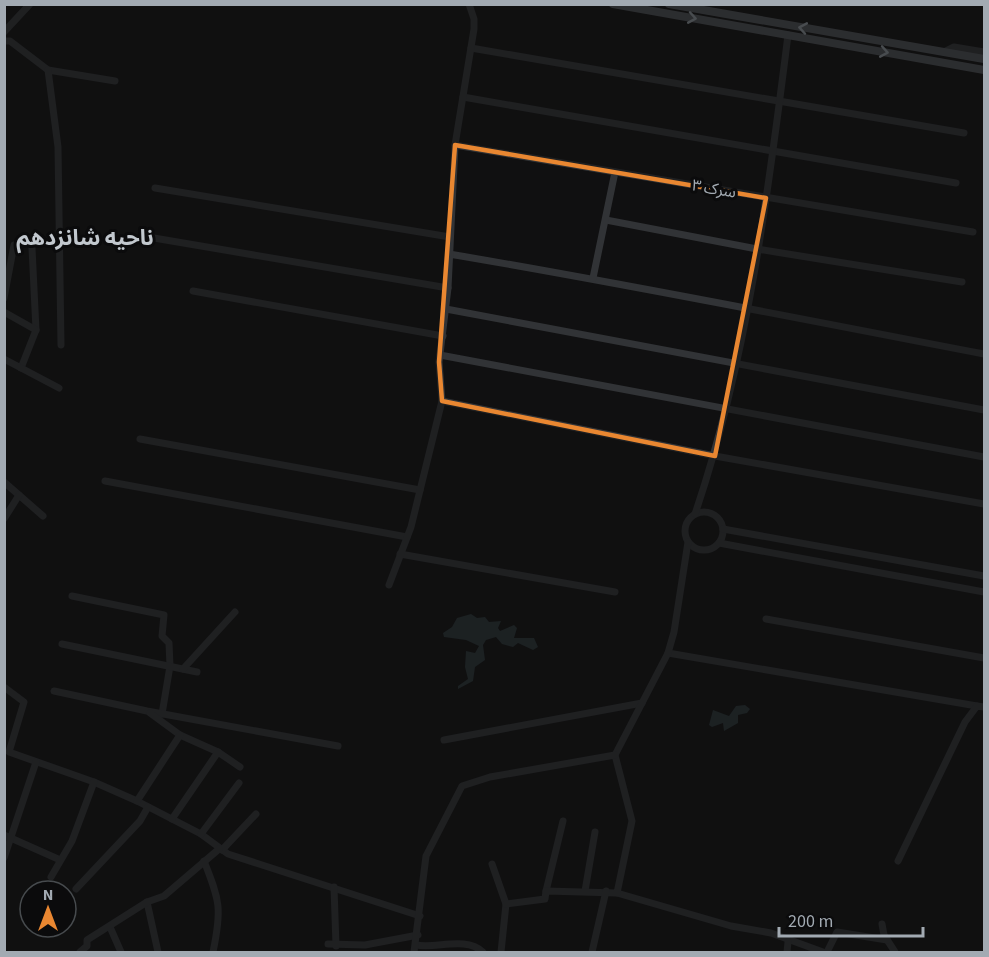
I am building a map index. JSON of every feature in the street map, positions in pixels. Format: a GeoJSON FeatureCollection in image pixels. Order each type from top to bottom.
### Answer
{"type":"FeatureCollection","features":[{"type":"Feature","properties":{"kind":"main road"},"geometry":{"type":"LineString","coordinates":[[613,4],[984,70]]}},
{"type":"Feature","properties":{"kind":"main road"},"geometry":{"type":"LineString","coordinates":[[669,4],[984,59]]}},
{"type":"Feature","properties":{"kind":"main road"},"geometry":{"type":"LineString","coordinates":[[956,65],[958,55]]}},
{"type":"Feature","properties":{"kind":"street"},"geometry":{"type":"LineString","coordinates":[[4,32],[30,4]]}},
{"type":"Feature","properties":{"kind":"street"},"geometry":{"type":"LineString","coordinates":[[389,585],[407,537],[442,400],[440,355],[448,288],[455,145],[474,18],[469,4]]}},
{"type":"Feature","properties":{"kind":"street"},"geometry":{"type":"LineString","coordinates":[[617,893],[632,821],[615,755],[668,653],[674,632],[688,542],[685,530],[695,514],[714,456],[757,249],[780,103],[788,35]]}},
{"type":"Feature","properties":{"kind":"street"},"geometry":{"type":"LineString","coordinates":[[4,41],[10,41],[48,70],[115,81]]}},
{"type":"Feature","properties":{"kind":"street"},"geometry":{"type":"LineString","coordinates":[[943,52],[954,47],[984,52]]}},
{"type":"Feature","properties":{"kind":"street"},"geometry":{"type":"LineString","coordinates":[[471,48],[964,133]]}},
{"type":"Feature","properties":{"kind":"street"},"geometry":{"type":"LineString","coordinates":[[48,70],[58,147],[61,345]]}},
{"type":"Feature","properties":{"kind":"street"},"geometry":{"type":"LineString","coordinates":[[462,97],[956,183]]}},
{"type":"Feature","properties":{"kind":"street","name":"سرک ۳"},"geometry":{"type":"LineString","coordinates":[[455,145],[973,232]]}},
{"type":"Feature","properties":{"kind":"street"},"geometry":{"type":"LineString","coordinates":[[593,278],[615,172]]}},
{"type":"Feature","properties":{"kind":"street"},"geometry":{"type":"LineString","coordinates":[[155,188],[450,237]]}},
{"type":"Feature","properties":{"kind":"street"},"geometry":{"type":"LineString","coordinates":[[606,220],[757,249],[962,282]]}},
{"type":"Feature","properties":{"kind":"street"},"geometry":{"type":"LineString","coordinates":[[148,237],[448,288]]}},
{"type":"Feature","properties":{"kind":"street"},"geometry":{"type":"LineString","coordinates":[[4,298],[14,245]]}},
{"type":"Feature","properties":{"kind":"street"},"geometry":{"type":"LineString","coordinates":[[21,368],[36,330],[33,248]]}},
{"type":"Feature","properties":{"kind":"street"},"geometry":{"type":"LineString","coordinates":[[449,254],[593,278],[745,310],[984,354]]}},
{"type":"Feature","properties":{"kind":"street"},"geometry":{"type":"LineString","coordinates":[[193,291],[442,336]]}},
{"type":"Feature","properties":{"kind":"street"},"geometry":{"type":"LineString","coordinates":[[446,309],[734,365],[984,410]]}},
{"type":"Feature","properties":{"kind":"street"},"geometry":{"type":"LineString","coordinates":[[4,312],[36,330]]}},
{"type":"Feature","properties":{"kind":"street"},"geometry":{"type":"LineString","coordinates":[[440,355],[984,457]]}},
{"type":"Feature","properties":{"kind":"street"},"geometry":{"type":"LineString","coordinates":[[4,359],[59,388]]}},
{"type":"Feature","properties":{"kind":"street"},"geometry":{"type":"LineString","coordinates":[[442,400],[714,456],[984,504]]}},
{"type":"Feature","properties":{"kind":"street"},"geometry":{"type":"LineString","coordinates":[[140,439],[420,490]]}},
{"type":"Feature","properties":{"kind":"street"},"geometry":{"type":"LineString","coordinates":[[105,481],[407,537]]}},
{"type":"Feature","properties":{"kind":"street"},"geometry":{"type":"LineString","coordinates":[[4,482],[43,516]]}},
{"type":"Feature","properties":{"kind":"street"},"geometry":{"type":"LineString","coordinates":[[4,519],[19,495]]}},
{"type":"Feature","properties":{"kind":"street"},"geometry":{"type":"LineString","coordinates":[[688,542],[703,550],[711,550],[719,543],[723,530],[719,519],[713,514],[695,514]]}},
{"type":"Feature","properties":{"kind":"street"},"geometry":{"type":"LineString","coordinates":[[723,530],[984,576]]}},
{"type":"Feature","properties":{"kind":"street"},"geometry":{"type":"LineString","coordinates":[[719,543],[984,592]]}},
{"type":"Feature","properties":{"kind":"street"},"geometry":{"type":"LineString","coordinates":[[400,554],[615,592]]}},
{"type":"Feature","properties":{"kind":"street"},"geometry":{"type":"LineString","coordinates":[[72,596],[162,614],[164,617],[162,636],[169,642],[170,666],[162,714]]}},
{"type":"Feature","properties":{"kind":"street"},"geometry":{"type":"LineString","coordinates":[[183,669],[235,612]]}},
{"type":"Feature","properties":{"kind":"street"},"geometry":{"type":"LineString","coordinates":[[766,619],[984,658]]}},
{"type":"Feature","properties":{"kind":"street"},"geometry":{"type":"LineString","coordinates":[[63,644],[197,672]]}},
{"type":"Feature","properties":{"kind":"street"},"geometry":{"type":"LineString","coordinates":[[668,653],[981,707]]}},
{"type":"Feature","properties":{"kind":"street"},"geometry":{"type":"LineString","coordinates":[[4,687],[24,702],[9,752],[94,782],[137,801],[201,834],[228,854],[420,916]]}},
{"type":"Feature","properties":{"kind":"street"},"geometry":{"type":"LineString","coordinates":[[54,691],[162,714],[338,746]]}},
{"type":"Feature","properties":{"kind":"street"},"geometry":{"type":"LineString","coordinates":[[444,740],[642,703]]}},
{"type":"Feature","properties":{"kind":"street"},"geometry":{"type":"LineString","coordinates":[[898,861],[965,722],[981,707]]}},
{"type":"Feature","properties":{"kind":"street"},"geometry":{"type":"LineString","coordinates":[[147,711],[180,735],[218,752],[240,767]]}},
{"type":"Feature","properties":{"kind":"street"},"geometry":{"type":"LineString","coordinates":[[137,801],[180,735]]}},
{"type":"Feature","properties":{"kind":"street"},"geometry":{"type":"LineString","coordinates":[[172,819],[218,752]]}},
{"type":"Feature","properties":{"kind":"street"},"geometry":{"type":"LineString","coordinates":[[479,951],[473,946],[451,944],[437,949],[415,949],[426,856],[462,786],[490,777],[615,755]]}},
{"type":"Feature","properties":{"kind":"street"},"geometry":{"type":"LineString","coordinates":[[4,858],[13,838],[36,762]]}},
{"type":"Feature","properties":{"kind":"street"},"geometry":{"type":"LineString","coordinates":[[51,877],[72,841],[94,782]]}},
{"type":"Feature","properties":{"kind":"street"},"geometry":{"type":"LineString","coordinates":[[201,834],[239,783]]}},
{"type":"Feature","properties":{"kind":"street"},"geometry":{"type":"LineString","coordinates":[[78,887],[140,821],[148,807]]}},
{"type":"Feature","properties":{"kind":"street"},"geometry":{"type":"LineString","coordinates":[[80,952],[87,946],[87,940],[147,902],[164,896],[221,849],[256,814]]}},
{"type":"Feature","properties":{"kind":"street"},"geometry":{"type":"LineString","coordinates":[[506,904],[545,899],[563,821]]}},
{"type":"Feature","properties":{"kind":"street"},"geometry":{"type":"LineString","coordinates":[[585,891],[595,832]]}},
{"type":"Feature","properties":{"kind":"street"},"geometry":{"type":"LineString","coordinates":[[4,835],[58,859]]}},
{"type":"Feature","properties":{"kind":"street"},"geometry":{"type":"LineString","coordinates":[[204,861],[219,897],[219,925],[213,952]]}},
{"type":"Feature","properties":{"kind":"street"},"geometry":{"type":"LineString","coordinates":[[492,864],[506,904],[501,952]]}},
{"type":"Feature","properties":{"kind":"street"},"geometry":{"type":"LineString","coordinates":[[334,887],[336,946]]}},
{"type":"Feature","properties":{"kind":"street"},"geometry":{"type":"LineString","coordinates":[[546,891],[617,893],[731,926],[771,933],[788,942],[825,952],[837,932],[887,940]]}},
{"type":"Feature","properties":{"kind":"street"},"geometry":{"type":"LineString","coordinates":[[592,952],[606,891]]}},
{"type":"Feature","properties":{"kind":"street"},"geometry":{"type":"LineString","coordinates":[[147,902],[158,952]]}},
{"type":"Feature","properties":{"kind":"street"},"geometry":{"type":"LineString","coordinates":[[882,924],[887,940],[895,952]]}},
{"type":"Feature","properties":{"kind":"street"},"geometry":{"type":"LineString","coordinates":[[110,927],[121,952]]}},
{"type":"Feature","properties":{"kind":"street"},"geometry":{"type":"LineString","coordinates":[[328,944],[336,946],[373,944],[418,935]]}},
{"type":"Feature","properties":{"kind":"street"},"geometry":{"type":"LineString","coordinates":[[787,952],[788,942]]}},
{"type":"Feature","properties":{"kind":"highlighted area"},"geometry":{"type":"Polygon","coordinates":[[[455,145],[766,198],[715,456],[442,401],[439,362],[455,145]]]}},
{"type":"Feature","properties":{"kind":"shaded area"},"geometry":{"type":"Polygon","coordinates":[[[471,614],[477,618],[485,617],[489,622],[501,621],[498,628],[500,631],[514,625],[517,628],[514,638],[534,638],[538,647],[533,650],[518,643],[513,647],[502,644],[496,637],[486,640],[483,645],[485,660],[475,667],[473,681],[458,689],[458,686],[468,679],[465,667],[466,651],[475,653],[479,646],[466,640],[444,637],[443,633],[452,627],[457,618],[471,614]]]}},
{"type":"Feature","properties":{"kind":"shaded area"},"geometry":{"type":"Polygon","coordinates":[[[745,705],[750,709],[747,713],[738,715],[738,723],[724,731],[723,723],[712,727],[709,725],[713,710],[729,716],[736,706],[745,705]]]}},
{"type":"Feature","properties":{"kind":"district","name":"ناحیه شانزدهم"},"geometry":{"type":"Point","coordinates":[85,238]}}]}
